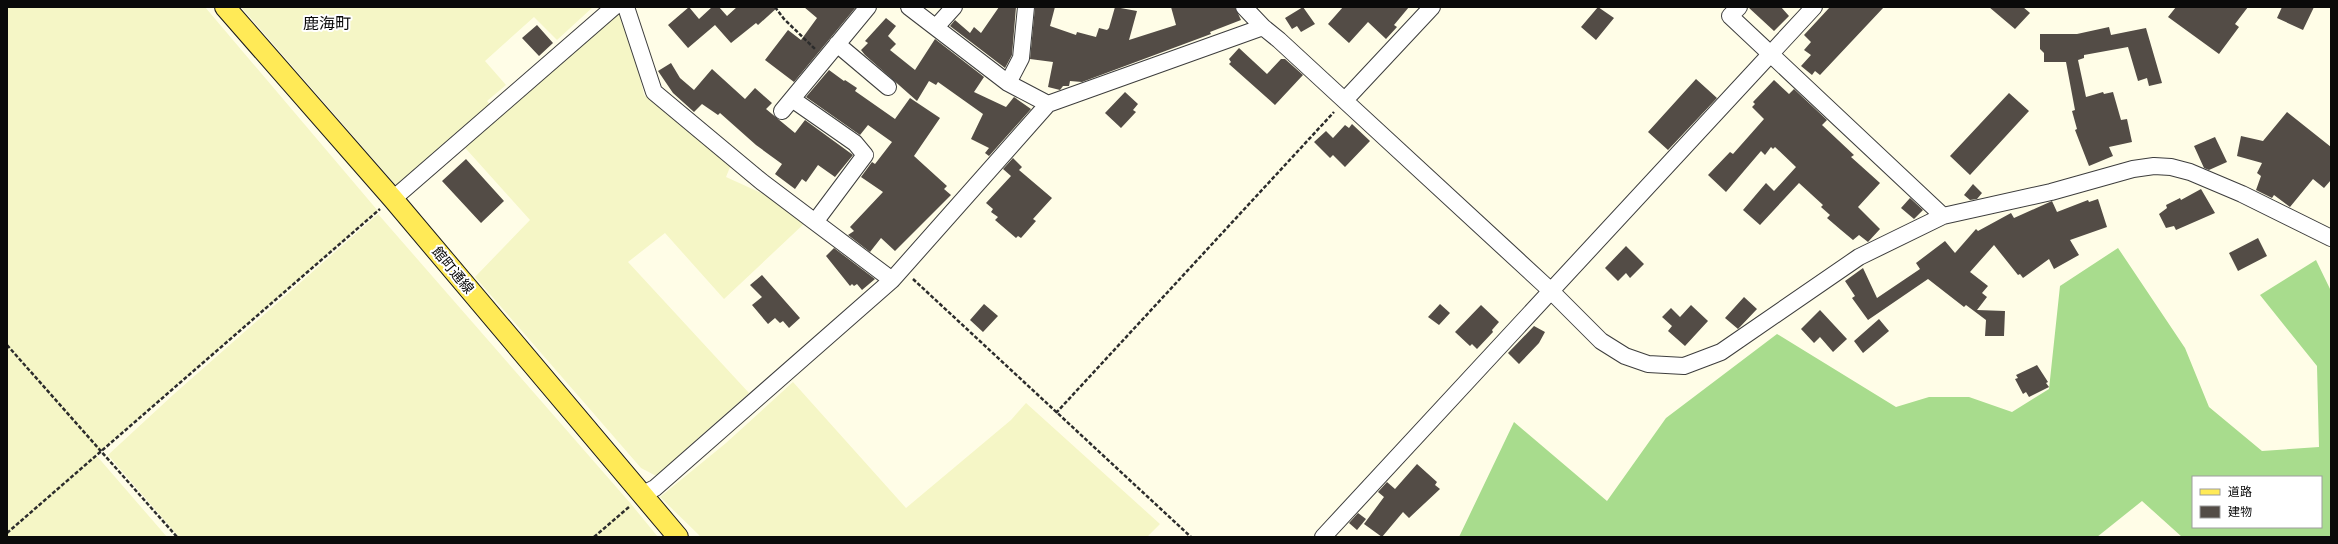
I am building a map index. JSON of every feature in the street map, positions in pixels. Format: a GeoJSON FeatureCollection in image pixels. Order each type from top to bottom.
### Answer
{"type":"FeatureCollection","features":[{"type":"Feature","properties":{"kind":"main road","name":"館町通線"},"geometry":{"type":"LineString","coordinates":[[225,7],[393,199],[678,537]]}},
{"type":"Feature","properties":{"kind":"street"},"geometry":{"type":"LineString","coordinates":[[393,199],[614,7]]}},
{"type":"Feature","properties":{"kind":"street"},"geometry":{"type":"LineString","coordinates":[[626,7],[654,92],[762,182],[815,222],[898,274]]}},
{"type":"Feature","properties":{"kind":"street"},"geometry":{"type":"LineString","coordinates":[[815,222],[865,155],[855,143],[787,105],[868,7]]}},
{"type":"Feature","properties":{"kind":"street"},"geometry":{"type":"LineString","coordinates":[[909,7],[1008,83],[1048,104]]}},
{"type":"Feature","properties":{"kind":"street"},"geometry":{"type":"LineString","coordinates":[[936,27],[954,7]]}},
{"type":"Feature","properties":{"kind":"street"},"geometry":{"type":"LineString","coordinates":[[1008,83],[1021,58],[1026,7]]}},
{"type":"Feature","properties":{"kind":"street"},"geometry":{"type":"LineString","coordinates":[[1244,7],[1262,27],[1279,40],[1345,100],[1550,290],[1601,342],[1624,356],[1648,364],[1684,366],[1721,352],[1860,257],[1943,216],[2051,192],[2133,169],[2154,166],[2172,167],[2190,172],[2242,194],[2331,238]]}},
{"type":"Feature","properties":{"kind":"street"},"geometry":{"type":"LineString","coordinates":[[1345,100],[1432,7]]}},
{"type":"Feature","properties":{"kind":"street"},"geometry":{"type":"LineString","coordinates":[[1739,7],[1730,16],[1943,216]]}},
{"type":"Feature","properties":{"kind":"street"},"geometry":{"type":"LineString","coordinates":[[1323,537],[1550,290],[1771,55],[1814,7]]}},
{"type":"Feature","properties":{"kind":"street"},"geometry":{"type":"LineString","coordinates":[[643,494],[655,488],[898,274],[1048,104],[1262,27]]}},
{"type":"Feature","properties":{"kind":"street"},"geometry":{"type":"LineString","coordinates":[[837,44],[888,87]]}},
{"type":"Feature","properties":{"kind":"path"},"geometry":{"type":"LineString","coordinates":[[775,7],[784,19],[825,59]]}},
{"type":"Feature","properties":{"kind":"path"},"geometry":{"type":"LineString","coordinates":[[1056,413],[1345,100]]}},
{"type":"Feature","properties":{"kind":"path"},"geometry":{"type":"LineString","coordinates":[[7,533],[393,199]]}},
{"type":"Feature","properties":{"kind":"path"},"geometry":{"type":"LineString","coordinates":[[898,274],[1056,413],[1191,537]]}},
{"type":"Feature","properties":{"kind":"path"},"geometry":{"type":"LineString","coordinates":[[7,345],[177,537]]}},
{"type":"Feature","properties":{"kind":"path"},"geometry":{"type":"LineString","coordinates":[[594,537],[643,494]]}},
{"type":"Feature","properties":{"kind":"green space"},"geometry":{"type":"Polygon","coordinates":[[[7,7],[205,7],[378,211],[96,455],[167,537],[7,537],[7,7]]]}},
{"type":"Feature","properties":{"kind":"green space"},"geometry":{"type":"Polygon","coordinates":[[[241,7],[593,7],[557,40],[534,17],[485,61],[506,85],[487,101],[495,110],[624,7],[644,95],[732,162],[726,177],[772,198],[808,220],[724,299],[665,233],[628,262],[749,393],[677,457],[682,463],[662,479],[641,468],[475,277],[530,220],[459,141],[401,191],[241,7]]]}},
{"type":"Feature","properties":{"kind":"green space"},"geometry":{"type":"Polygon","coordinates":[[[378,214],[631,504],[658,537],[179,537],[108,455],[174,394],[378,214]]]}},
{"type":"Feature","properties":{"kind":"green space"},"geometry":{"type":"Polygon","coordinates":[[[2118,248],[2185,348],[2209,407],[2262,451],[2319,447],[2317,366],[2260,295],[2316,260],[2331,291],[2331,537],[2182,537],[2142,501],[2097,537],[1459,537],[1514,422],[1607,501],[1666,418],[1777,334],[1896,407],[1929,397],[1969,397],[2012,412],[2049,389],[2060,286],[2118,248]]]}},
{"type":"Feature","properties":{"kind":"green space"},"geometry":{"type":"Polygon","coordinates":[[[793,382],[906,508],[1011,420],[1026,403],[1160,524],[1147,537],[701,537],[660,497],[726,443],[793,382]]]}},
{"type":"Feature","properties":{"kind":"building"},"geometry":{"type":"Polygon","coordinates":[[[689,7],[699,19],[712,7],[719,7],[727,16],[737,7],[778,7],[758,25],[756,23],[731,43],[715,25],[688,48],[668,25],[689,7]]]}},
{"type":"Feature","properties":{"kind":"building"},"geometry":{"type":"Polygon","coordinates":[[[804,7],[856,7],[794,82],[765,60],[788,30],[801,40],[817,18],[804,7]]]}},
{"type":"Feature","properties":{"kind":"building"},"geometry":{"type":"Polygon","coordinates":[[[999,7],[1016,7],[1012,55],[1005,68],[950,26],[955,20],[970,33],[974,27],[981,33],[999,7]]]}},
{"type":"Feature","properties":{"kind":"building"},"geometry":{"type":"Polygon","coordinates":[[[1035,7],[1055,7],[1050,26],[1076,35],[1077,32],[1096,37],[1099,28],[1107,30],[1109,28],[1115,7],[1137,11],[1129,40],[1176,25],[1171,7],[1235,7],[1241,20],[1210,32],[1211,34],[1082,82],[1070,81],[1069,86],[1063,86],[1060,90],[1048,87],[1053,62],[1030,59],[1035,7]]]}},
{"type":"Feature","properties":{"kind":"building"},"geometry":{"type":"Polygon","coordinates":[[[1303,7],[1315,24],[1301,32],[1297,26],[1292,29],[1285,18],[1303,7]]]}},
{"type":"Feature","properties":{"kind":"building"},"geometry":{"type":"Polygon","coordinates":[[[1343,7],[1409,7],[1394,25],[1397,27],[1386,39],[1368,22],[1349,43],[1328,24],[1343,7]]]}},
{"type":"Feature","properties":{"kind":"building"},"geometry":{"type":"Polygon","coordinates":[[[1598,7],[1614,18],[1596,40],[1581,27],[1598,7]]]}},
{"type":"Feature","properties":{"kind":"building"},"geometry":{"type":"Polygon","coordinates":[[[1748,7],[1781,7],[1789,16],[1774,31],[1748,7]]]}},
{"type":"Feature","properties":{"kind":"building"},"geometry":{"type":"Polygon","coordinates":[[[1830,7],[1884,7],[1820,75],[1815,71],[1812,75],[1801,66],[1811,55],[1804,50],[1811,42],[1804,35],[1830,7]]]}},
{"type":"Feature","properties":{"kind":"building"},"geometry":{"type":"Polygon","coordinates":[[[1989,7],[2023,7],[2030,13],[2015,29],[1989,7]]]}},
{"type":"Feature","properties":{"kind":"building"},"geometry":{"type":"Polygon","coordinates":[[[2176,7],[2248,7],[2235,24],[2239,27],[2219,54],[2168,17],[2176,7]]]}},
{"type":"Feature","properties":{"kind":"building"},"geometry":{"type":"Polygon","coordinates":[[[2282,7],[2314,7],[2303,30],[2277,18],[2282,7]]]}},
{"type":"Feature","properties":{"kind":"building"},"geometry":{"type":"Polygon","coordinates":[[[886,18],[896,26],[888,36],[896,44],[890,50],[915,70],[935,39],[984,77],[974,92],[1006,107],[1014,97],[1031,109],[989,156],[985,153],[989,148],[971,139],[983,114],[938,82],[936,85],[929,81],[917,101],[861,50],[868,43],[865,41],[886,18]]]}},
{"type":"Feature","properties":{"kind":"building"},"geometry":{"type":"Polygon","coordinates":[[[537,25],[553,43],[539,56],[522,38],[537,25]]]}},
{"type":"Feature","properties":{"kind":"building"},"geometry":{"type":"Polygon","coordinates":[[[2109,27],[2111,35],[2146,28],[2162,83],[2149,86],[2147,78],[2138,81],[2128,47],[2084,55],[2084,58],[2078,60],[2086,97],[2103,92],[2104,94],[2113,92],[2121,120],[2127,119],[2132,142],[2109,147],[2113,156],[2089,166],[2075,130],[2077,129],[2072,111],[2075,110],[2066,62],[2044,62],[2044,53],[2040,49],[2040,34],[2077,34],[2109,27]]]}},
{"type":"Feature","properties":{"kind":"building"},"geometry":{"type":"Polygon","coordinates":[[[1239,48],[1267,74],[1281,59],[1285,59],[1303,75],[1275,105],[1229,64],[1231,62],[1229,59],[1239,48]]]}},
{"type":"Feature","properties":{"kind":"building"},"geometry":{"type":"Polygon","coordinates":[[[671,63],[680,78],[694,90],[712,69],[745,99],[755,88],[772,103],[766,109],[795,133],[805,120],[853,155],[835,177],[818,165],[806,182],[802,179],[795,189],[775,174],[782,164],[756,145],[720,113],[718,115],[702,104],[694,112],[673,93],[658,71],[671,63]]]}},
{"type":"Feature","properties":{"kind":"building"},"geometry":{"type":"Polygon","coordinates":[[[829,70],[857,88],[855,91],[895,119],[910,98],[940,118],[914,156],[947,186],[944,189],[951,195],[895,251],[881,238],[870,252],[848,235],[854,231],[850,227],[883,192],[861,177],[872,162],[875,164],[892,142],[868,125],[860,135],[806,97],[829,70]]]}},
{"type":"Feature","properties":{"kind":"building"},"geometry":{"type":"Polygon","coordinates":[[[1696,79],[1717,98],[1668,150],[1648,132],[1696,79]]]}},
{"type":"Feature","properties":{"kind":"building"},"geometry":{"type":"Polygon","coordinates":[[[1774,80],[1789,94],[1794,89],[1827,120],[1822,125],[1854,155],[1851,157],[1880,183],[1858,207],[1880,229],[1868,242],[1859,235],[1853,240],[1841,230],[1827,218],[1830,215],[1821,207],[1823,205],[1799,183],[1760,225],[1743,210],[1766,183],[1774,191],[1796,167],[1775,147],[1773,149],[1771,147],[1765,155],[1761,151],[1726,192],[1708,175],[1730,152],[1733,154],[1764,119],[1752,107],[1755,104],[1753,102],[1774,80]]]}},
{"type":"Feature","properties":{"kind":"building"},"geometry":{"type":"Polygon","coordinates":[[[1125,92],[1138,104],[1133,110],[1136,112],[1121,128],[1105,113],[1125,92]]]}},
{"type":"Feature","properties":{"kind":"building"},"geometry":{"type":"Polygon","coordinates":[[[2009,93],[2029,111],[1970,175],[1950,156],[2009,93]]]}},
{"type":"Feature","properties":{"kind":"building"},"geometry":{"type":"Polygon","coordinates":[[[2287,112],[2331,147],[2331,180],[2324,188],[2313,179],[2290,207],[2274,195],[2272,198],[2256,190],[2261,176],[2257,173],[2262,163],[2237,156],[2241,136],[2263,141],[2287,112]]]}},
{"type":"Feature","properties":{"kind":"building"},"geometry":{"type":"Polygon","coordinates":[[[1352,124],[1370,141],[1345,167],[1333,155],[1330,158],[1314,142],[1326,131],[1333,138],[1345,125],[1349,128],[1352,124]]]}},
{"type":"Feature","properties":{"kind":"building"},"geometry":{"type":"Polygon","coordinates":[[[2215,137],[2227,162],[2209,170],[2204,168],[2194,146],[2215,137]]]}},
{"type":"Feature","properties":{"kind":"building"},"geometry":{"type":"Polygon","coordinates":[[[1013,158],[1022,167],[1019,170],[1052,198],[1033,219],[1036,221],[1021,238],[1018,236],[1016,238],[995,220],[998,217],[991,212],[993,209],[986,203],[1011,176],[1003,169],[1013,158]]]}},
{"type":"Feature","properties":{"kind":"building"},"geometry":{"type":"Polygon","coordinates":[[[466,159],[504,201],[481,223],[442,181],[466,159]]]}},
{"type":"Feature","properties":{"kind":"building"},"geometry":{"type":"Polygon","coordinates":[[[1973,184],[1982,193],[1977,199],[1970,200],[1964,195],[1973,184]]]}},
{"type":"Feature","properties":{"kind":"building"},"geometry":{"type":"Polygon","coordinates":[[[2201,189],[2215,213],[2176,230],[2174,226],[2166,228],[2159,214],[2167,208],[2166,205],[2180,198],[2181,200],[2201,189]]]}},
{"type":"Feature","properties":{"kind":"building"},"geometry":{"type":"Polygon","coordinates":[[[1910,198],[1923,210],[1914,219],[1901,208],[1910,198]]]}},
{"type":"Feature","properties":{"kind":"building"},"geometry":{"type":"Polygon","coordinates":[[[2098,199],[2107,227],[2070,240],[2079,255],[2054,269],[2049,259],[2023,278],[2020,274],[2018,275],[1994,245],[1970,272],[1988,286],[1982,293],[1987,297],[1977,310],[2005,311],[2004,336],[1985,336],[1986,320],[1966,305],[1964,307],[1928,279],[1868,320],[1852,298],[1855,296],[1845,281],[1863,268],[1877,298],[1920,269],[1916,263],[1945,241],[1955,253],[1976,229],[1978,231],[2011,213],[2014,218],[2052,201],[2057,212],[2088,200],[2089,202],[2098,199]]]}},
{"type":"Feature","properties":{"kind":"building"},"geometry":{"type":"Polygon","coordinates":[[[2258,238],[2267,256],[2238,271],[2229,253],[2258,238]]]}},
{"type":"Feature","properties":{"kind":"building"},"geometry":{"type":"Polygon","coordinates":[[[1626,246],[1644,264],[1630,278],[1626,273],[1618,281],[1605,268],[1626,246]]]}},
{"type":"Feature","properties":{"kind":"building"},"geometry":{"type":"Polygon","coordinates":[[[834,248],[875,279],[862,290],[857,284],[854,286],[852,284],[850,286],[826,256],[834,248]]]}},
{"type":"Feature","properties":{"kind":"building"},"geometry":{"type":"Polygon","coordinates":[[[762,275],[800,318],[789,328],[783,321],[780,323],[775,318],[768,324],[752,305],[762,297],[750,285],[762,275]]]}},
{"type":"Feature","properties":{"kind":"building"},"geometry":{"type":"Polygon","coordinates":[[[1744,297],[1757,309],[1738,329],[1725,318],[1744,297]]]}},
{"type":"Feature","properties":{"kind":"building"},"geometry":{"type":"Polygon","coordinates":[[[984,304],[998,316],[983,332],[970,320],[984,304]]]}},
{"type":"Feature","properties":{"kind":"building"},"geometry":{"type":"Polygon","coordinates":[[[1440,304],[1450,313],[1439,325],[1428,317],[1440,304]]]}},
{"type":"Feature","properties":{"kind":"building"},"geometry":{"type":"Polygon","coordinates":[[[1481,305],[1499,322],[1492,330],[1493,332],[1477,349],[1472,344],[1470,346],[1455,332],[1481,305]]]}},
{"type":"Feature","properties":{"kind":"building"},"geometry":{"type":"Polygon","coordinates":[[[1691,305],[1708,321],[1685,346],[1668,331],[1672,326],[1662,317],[1671,308],[1680,317],[1691,305]]]}},
{"type":"Feature","properties":{"kind":"building"},"geometry":{"type":"Polygon","coordinates":[[[1820,310],[1847,339],[1833,352],[1820,337],[1814,343],[1801,329],[1820,310]]]}},
{"type":"Feature","properties":{"kind":"building"},"geometry":{"type":"Polygon","coordinates":[[[1879,319],[1889,331],[1863,353],[1854,341],[1879,319]]]}},
{"type":"Feature","properties":{"kind":"building"},"geometry":{"type":"Polygon","coordinates":[[[1534,326],[1545,332],[1539,343],[1519,364],[1508,353],[1534,326]]]}},
{"type":"Feature","properties":{"kind":"building"},"geometry":{"type":"Polygon","coordinates":[[[2037,365],[2048,382],[2046,383],[2049,387],[2029,397],[2026,392],[2023,394],[2015,379],[2018,378],[2016,375],[2037,365]]]}},
{"type":"Feature","properties":{"kind":"building"},"geometry":{"type":"Polygon","coordinates":[[[1417,464],[1437,482],[1435,485],[1440,489],[1409,518],[1403,512],[1382,537],[1364,524],[1384,497],[1378,492],[1387,482],[1395,489],[1417,464]]]}},
{"type":"Feature","properties":{"kind":"building"},"geometry":{"type":"Polygon","coordinates":[[[1358,513],[1366,519],[1357,530],[1349,523],[1358,513]]]}},
{"type":"Feature","properties":{"kind":"district","name":"鹿海町"},"geometry":{"type":"Point","coordinates":[327,23]}}]}
